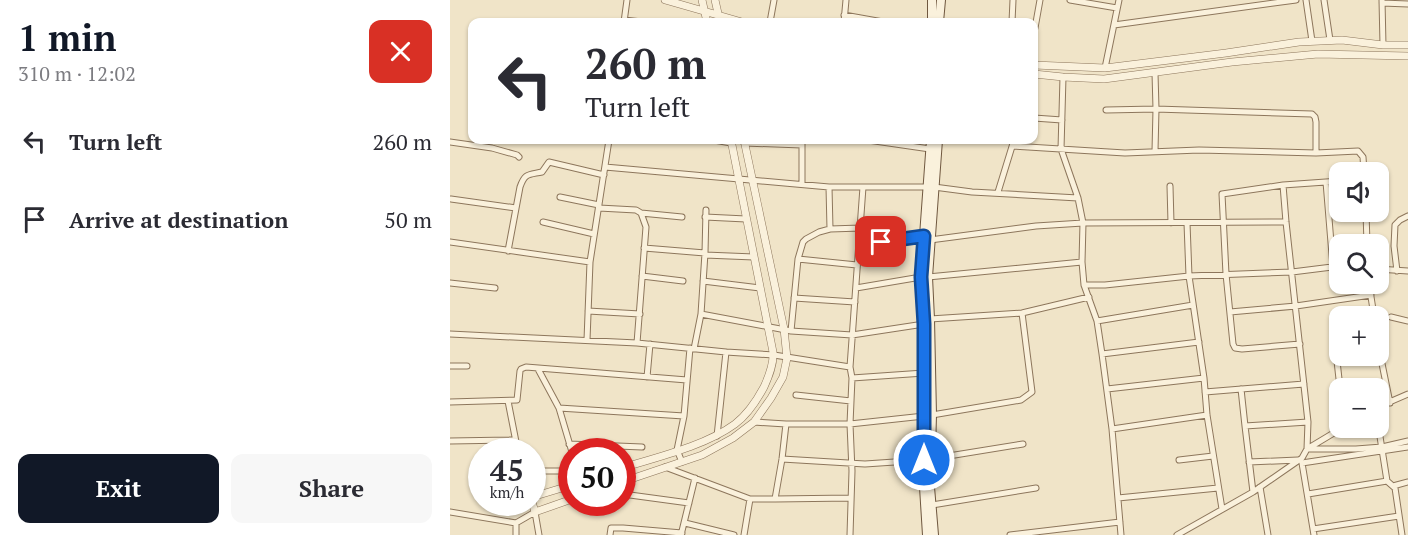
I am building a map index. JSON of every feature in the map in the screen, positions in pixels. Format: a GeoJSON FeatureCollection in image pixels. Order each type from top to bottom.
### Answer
{"type":"FeatureCollection","features":[{"type":"Feature","properties":{"kind":"main road"},"geometry":{"type":"LineString","coordinates":[[932,0],[932,18]]}},
{"type":"Feature","properties":{"kind":"main road"},"geometry":{"type":"LineString","coordinates":[[939,18],[941,0]]}},
{"type":"Feature","properties":{"kind":"main road"},"geometry":{"type":"LineString","coordinates":[[931,144],[931,187]]}},
{"type":"Feature","properties":{"kind":"main road"},"geometry":{"type":"LineString","coordinates":[[927,535],[924,487],[928,415],[925,277],[931,187],[937,144]]}},
{"type":"Feature","properties":{"kind":"main road"},"geometry":{"type":"LineString","coordinates":[[927,322],[924,373],[928,415]]}},
{"type":"Feature","properties":{"kind":"main road"},"geometry":{"type":"LineString","coordinates":[[927,459],[934,535]]}},
{"type":"Feature","properties":{"kind":"street"},"geometry":{"type":"LineString","coordinates":[[624,18],[627,0]]}},
{"type":"Feature","properties":{"kind":"street"},"geometry":{"type":"LineString","coordinates":[[666,0],[704,10],[717,18]]}},
{"type":"Feature","properties":{"kind":"street"},"geometry":{"type":"LineString","coordinates":[[702,0],[706,18]]}},
{"type":"Feature","properties":{"kind":"street"},"geometry":{"type":"LineString","coordinates":[[716,0],[719,18]]}},
{"type":"Feature","properties":{"kind":"street"},"geometry":{"type":"LineString","coordinates":[[771,18],[774,0]]}},
{"type":"Feature","properties":{"kind":"street"},"geometry":{"type":"LineString","coordinates":[[846,0],[844,15],[861,18]]}},
{"type":"Feature","properties":{"kind":"street"},"geometry":{"type":"LineString","coordinates":[[1012,18],[1013,0]]}},
{"type":"Feature","properties":{"kind":"street"},"geometry":{"type":"LineString","coordinates":[[1036,18],[1040,0]]}},
{"type":"Feature","properties":{"kind":"street"},"geometry":{"type":"LineString","coordinates":[[1070,0],[1117,8]]}},
{"type":"Feature","properties":{"kind":"street"},"geometry":{"type":"LineString","coordinates":[[1105,68],[1119,0]]}},
{"type":"Feature","properties":{"kind":"street"},"geometry":{"type":"LineString","coordinates":[[1114,25],[1260,2],[1296,0]]}},
{"type":"Feature","properties":{"kind":"street"},"geometry":{"type":"LineString","coordinates":[[1306,0],[1312,41]]}},
{"type":"Feature","properties":{"kind":"street"},"geometry":{"type":"LineString","coordinates":[[1324,0],[1330,40]]}},
{"type":"Feature","properties":{"kind":"street"},"geometry":{"type":"LineString","coordinates":[[1383,45],[1382,1],[1408,4]]}},
{"type":"Feature","properties":{"kind":"street"},"geometry":{"type":"LineString","coordinates":[[1038,65],[1105,68],[1299,42],[1330,40],[1408,45]]}},
{"type":"Feature","properties":{"kind":"street"},"geometry":{"type":"LineString","coordinates":[[1038,74],[1104,79],[1232,62],[1318,54],[1408,56]]}},
{"type":"Feature","properties":{"kind":"street"},"geometry":{"type":"LineString","coordinates":[[1155,73],[1155,151]]}},
{"type":"Feature","properties":{"kind":"street"},"geometry":{"type":"LineString","coordinates":[[1063,77],[1060,149],[1078,198],[1083,223],[1084,285],[1097,321],[1102,354],[1112,429],[1121,535]]}},
{"type":"Feature","properties":{"kind":"street"},"geometry":{"type":"LineString","coordinates":[[1106,110],[1312,114],[1316,122],[1316,153]]}},
{"type":"Feature","properties":{"kind":"street"},"geometry":{"type":"LineString","coordinates":[[1038,118],[1062,120]]}},
{"type":"Feature","properties":{"kind":"street"},"geometry":{"type":"LineString","coordinates":[[450,141],[492,148],[517,154],[519,157]]}},
{"type":"Feature","properties":{"kind":"street"},"geometry":{"type":"LineString","coordinates":[[587,340],[590,262],[608,144]]}},
{"type":"Feature","properties":{"kind":"street"},"geometry":{"type":"LineString","coordinates":[[636,463],[717,436],[738,423],[757,399],[769,378],[774,355],[732,144]]}},
{"type":"Feature","properties":{"kind":"street"},"geometry":{"type":"LineString","coordinates":[[745,144],[788,330]]}},
{"type":"Feature","properties":{"kind":"street"},"geometry":{"type":"LineString","coordinates":[[802,144],[802,184]]}},
{"type":"Feature","properties":{"kind":"street"},"geometry":{"type":"LineString","coordinates":[[998,192],[1013,144]]}},
{"type":"Feature","properties":{"kind":"street"},"geometry":{"type":"LineString","coordinates":[[1021,144],[1125,153],[1199,150],[1316,153],[1358,151],[1363,157],[1363,162]]}},
{"type":"Feature","properties":{"kind":"street"},"geometry":{"type":"LineString","coordinates":[[508,251],[523,178],[542,172],[549,162],[604,175]]}},
{"type":"Feature","properties":{"kind":"street"},"geometry":{"type":"LineString","coordinates":[[605,167],[829,187],[931,187],[972,192],[1078,198]]}},
{"type":"Feature","properties":{"kind":"street"},"geometry":{"type":"LineString","coordinates":[[1326,182],[1332,234]]}},
{"type":"Feature","properties":{"kind":"street"},"geometry":{"type":"LineString","coordinates":[[1300,344],[1235,348],[1226,274],[1222,194],[1283,185],[1329,182]]}},
{"type":"Feature","properties":{"kind":"street"},"geometry":{"type":"LineString","coordinates":[[1177,535],[1253,492],[1301,460],[1306,449],[1308,422],[1283,185]]}},
{"type":"Feature","properties":{"kind":"street"},"geometry":{"type":"LineString","coordinates":[[1170,186],[1171,223]]}},
{"type":"Feature","properties":{"kind":"street"},"geometry":{"type":"LineString","coordinates":[[829,187],[830,229]]}},
{"type":"Feature","properties":{"kind":"street"},"geometry":{"type":"LineString","coordinates":[[850,535],[852,378],[850,367],[863,187]]}},
{"type":"Feature","properties":{"kind":"street"},"geometry":{"type":"LineString","coordinates":[[560,197],[599,207],[682,216]]}},
{"type":"Feature","properties":{"kind":"street"},"geometry":{"type":"LineString","coordinates":[[451,199],[516,208]]}},
{"type":"Feature","properties":{"kind":"street"},"geometry":{"type":"LineString","coordinates":[[682,462],[677,450],[684,416],[692,349],[701,314],[706,210]]}},
{"type":"Feature","properties":{"kind":"street"},"geometry":{"type":"LineString","coordinates":[[637,343],[646,227],[641,213]]}},
{"type":"Feature","properties":{"kind":"street"},"geometry":{"type":"LineString","coordinates":[[1396,271],[1395,225],[1408,216]]}},
{"type":"Feature","properties":{"kind":"street"},"geometry":{"type":"LineString","coordinates":[[705,217],[746,219]]}},
{"type":"Feature","properties":{"kind":"street"},"geometry":{"type":"LineString","coordinates":[[543,222],[594,234]]}},
{"type":"Feature","properties":{"kind":"street"},"geometry":{"type":"LineString","coordinates":[[860,245],[1083,223],[1286,222]]}},
{"type":"Feature","properties":{"kind":"street"},"geometry":{"type":"LineString","coordinates":[[1187,223],[1189,276],[1222,509]]}},
{"type":"Feature","properties":{"kind":"street"},"geometry":{"type":"LineString","coordinates":[[636,477],[702,455],[733,438],[754,422],[783,377],[798,259],[803,242],[819,232],[830,229],[861,228]]}},
{"type":"Feature","properties":{"kind":"street"},"geometry":{"type":"LineString","coordinates":[[450,243],[590,262]]}},
{"type":"Feature","properties":{"kind":"street"},"geometry":{"type":"LineString","coordinates":[[644,248],[754,257]]}},
{"type":"Feature","properties":{"kind":"street"},"geometry":{"type":"LineString","coordinates":[[798,259],[857,265]]}},
{"type":"Feature","properties":{"kind":"street"},"geometry":{"type":"LineString","coordinates":[[856,288],[925,277],[1082,262]]}},
{"type":"Feature","properties":{"kind":"street"},"geometry":{"type":"LineString","coordinates":[[1084,285],[1329,268]]}},
{"type":"Feature","properties":{"kind":"street"},"geometry":{"type":"LineString","coordinates":[[1389,270],[1408,271]]}},
{"type":"Feature","properties":{"kind":"street"},"geometry":{"type":"LineString","coordinates":[[642,276],[683,281]]}},
{"type":"Feature","properties":{"kind":"street"},"geometry":{"type":"LineString","coordinates":[[703,281],[760,288]]}},
{"type":"Feature","properties":{"kind":"street"},"geometry":{"type":"LineString","coordinates":[[450,283],[495,288]]}},
{"type":"Feature","properties":{"kind":"street"},"geometry":{"type":"LineString","coordinates":[[1230,312],[1296,306],[1371,295],[1373,306]]}},
{"type":"Feature","properties":{"kind":"street"},"geometry":{"type":"LineString","coordinates":[[701,314],[788,330],[852,335],[927,322],[1022,313],[1089,297]]}},
{"type":"Feature","properties":{"kind":"street"},"geometry":{"type":"LineString","coordinates":[[794,298],[855,302]]}},
{"type":"Feature","properties":{"kind":"street"},"geometry":{"type":"LineString","coordinates":[[1097,321],[1193,305]]}},
{"type":"Feature","properties":{"kind":"street"},"geometry":{"type":"LineString","coordinates":[[588,311],[640,314]]}},
{"type":"Feature","properties":{"kind":"street"},"geometry":{"type":"LineString","coordinates":[[754,422],[850,424],[928,415],[1021,400],[1032,392],[1022,313]]}},
{"type":"Feature","properties":{"kind":"street"},"geometry":{"type":"LineString","coordinates":[[1391,317],[1408,321]]}},
{"type":"Feature","properties":{"kind":"street"},"geometry":{"type":"LineString","coordinates":[[450,334],[650,344],[774,355],[850,367]]}},
{"type":"Feature","properties":{"kind":"street"},"geometry":{"type":"LineString","coordinates":[[1102,354],[1199,342]]}},
{"type":"Feature","properties":{"kind":"street"},"geometry":{"type":"LineString","coordinates":[[647,377],[650,344]]}},
{"type":"Feature","properties":{"kind":"street"},"geometry":{"type":"LineString","coordinates":[[717,436],[726,352]]}},
{"type":"Feature","properties":{"kind":"street"},"geometry":{"type":"LineString","coordinates":[[450,366],[467,366]]}},
{"type":"Feature","properties":{"kind":"street"},"geometry":{"type":"LineString","coordinates":[[1382,366],[1390,403],[1408,394]]}},
{"type":"Feature","properties":{"kind":"street"},"geometry":{"type":"LineString","coordinates":[[450,402],[515,400],[518,398],[521,369],[526,367],[687,380]]}},
{"type":"Feature","properties":{"kind":"street"},"geometry":{"type":"LineString","coordinates":[[538,369],[559,408],[567,438]]}},
{"type":"Feature","properties":{"kind":"street"},"geometry":{"type":"LineString","coordinates":[[852,378],[924,373]]}},
{"type":"Feature","properties":{"kind":"street"},"geometry":{"type":"LineString","coordinates":[[1107,389],[1204,378]]}},
{"type":"Feature","properties":{"kind":"street"},"geometry":{"type":"LineString","coordinates":[[1205,392],[1304,384]]}},
{"type":"Feature","properties":{"kind":"street"},"geometry":{"type":"LineString","coordinates":[[1242,389],[1253,492]]}},
{"type":"Feature","properties":{"kind":"street"},"geometry":{"type":"LineString","coordinates":[[796,395],[851,401]]}},
{"type":"Feature","properties":{"kind":"street"},"geometry":{"type":"LineString","coordinates":[[508,401],[515,438]]}},
{"type":"Feature","properties":{"kind":"street"},"geometry":{"type":"LineString","coordinates":[[559,408],[684,416]]}},
{"type":"Feature","properties":{"kind":"street"},"geometry":{"type":"LineString","coordinates":[[1112,429],[1207,415]]}},
{"type":"Feature","properties":{"kind":"street"},"geometry":{"type":"LineString","coordinates":[[1245,426],[1308,422]]}},
{"type":"Feature","properties":{"kind":"street"},"geometry":{"type":"LineString","coordinates":[[775,500],[786,424]]}},
{"type":"Feature","properties":{"kind":"street"},"geometry":{"type":"LineString","coordinates":[[1306,449],[1329,436]]}},
{"type":"Feature","properties":{"kind":"street"},"geometry":{"type":"LineString","coordinates":[[1380,438],[1387,481],[1395,488],[1402,535]]}},
{"type":"Feature","properties":{"kind":"street"},"geometry":{"type":"LineString","coordinates":[[450,441],[468,441]]}},
{"type":"Feature","properties":{"kind":"street"},"geometry":{"type":"LineString","coordinates":[[1306,449],[1382,449],[1408,441]]}},
{"type":"Feature","properties":{"kind":"street"},"geometry":{"type":"LineString","coordinates":[[782,459],[865,465],[927,459],[1023,444]]}},
{"type":"Feature","properties":{"kind":"street"},"geometry":{"type":"LineString","coordinates":[[636,447],[642,447]]}},
{"type":"Feature","properties":{"kind":"street"},"geometry":{"type":"LineString","coordinates":[[1249,462],[1301,460],[1408,447]]}},
{"type":"Feature","properties":{"kind":"street"},"geometry":{"type":"LineString","coordinates":[[1179,460],[1213,456]]}},
{"type":"Feature","properties":{"kind":"street"},"geometry":{"type":"LineString","coordinates":[[1301,460],[1314,532],[1399,516]]}},
{"type":"Feature","properties":{"kind":"street"},"geometry":{"type":"LineString","coordinates":[[665,467],[750,499],[851,498]]}},
{"type":"Feature","properties":{"kind":"street"},"geometry":{"type":"LineString","coordinates":[[610,535],[611,528],[681,534],[695,478]]}},
{"type":"Feature","properties":{"kind":"street"},"geometry":{"type":"LineString","coordinates":[[1308,494],[1387,481]]}},
{"type":"Feature","properties":{"kind":"street"},"geometry":{"type":"LineString","coordinates":[[1393,486],[1408,482]]}},
{"type":"Feature","properties":{"kind":"street"},"geometry":{"type":"LineString","coordinates":[[1260,487],[1268,535]]}},
{"type":"Feature","properties":{"kind":"street"},"geometry":{"type":"LineString","coordinates":[[932,505],[1036,488]]}},
{"type":"Feature","properties":{"kind":"street"},"geometry":{"type":"LineString","coordinates":[[1118,498],[1218,488]]}},
{"type":"Feature","properties":{"kind":"street"},"geometry":{"type":"LineString","coordinates":[[636,496],[689,502]]}},
{"type":"Feature","properties":{"kind":"street"},"geometry":{"type":"LineString","coordinates":[[744,535],[750,499]]}},
{"type":"Feature","properties":{"kind":"street"},"geometry":{"type":"LineString","coordinates":[[450,512],[516,523],[528,516]]}},
{"type":"Feature","properties":{"kind":"street"},"geometry":{"type":"LineString","coordinates":[[536,516],[539,535]]}},
{"type":"Feature","properties":{"kind":"street"},"geometry":{"type":"LineString","coordinates":[[1010,535],[1054,532],[1120,522]]}},
{"type":"Feature","properties":{"kind":"street"},"geometry":{"type":"LineString","coordinates":[[516,523],[516,535]]}},
{"type":"Feature","properties":{"kind":"street"},"geometry":{"type":"LineString","coordinates":[[685,523],[734,535]]}},
{"type":"Feature","properties":{"kind":"route"},"geometry":{"type":"LineString","coordinates":[[881,242],[924,236],[921,277],[924,324],[924,460]]}}]}
